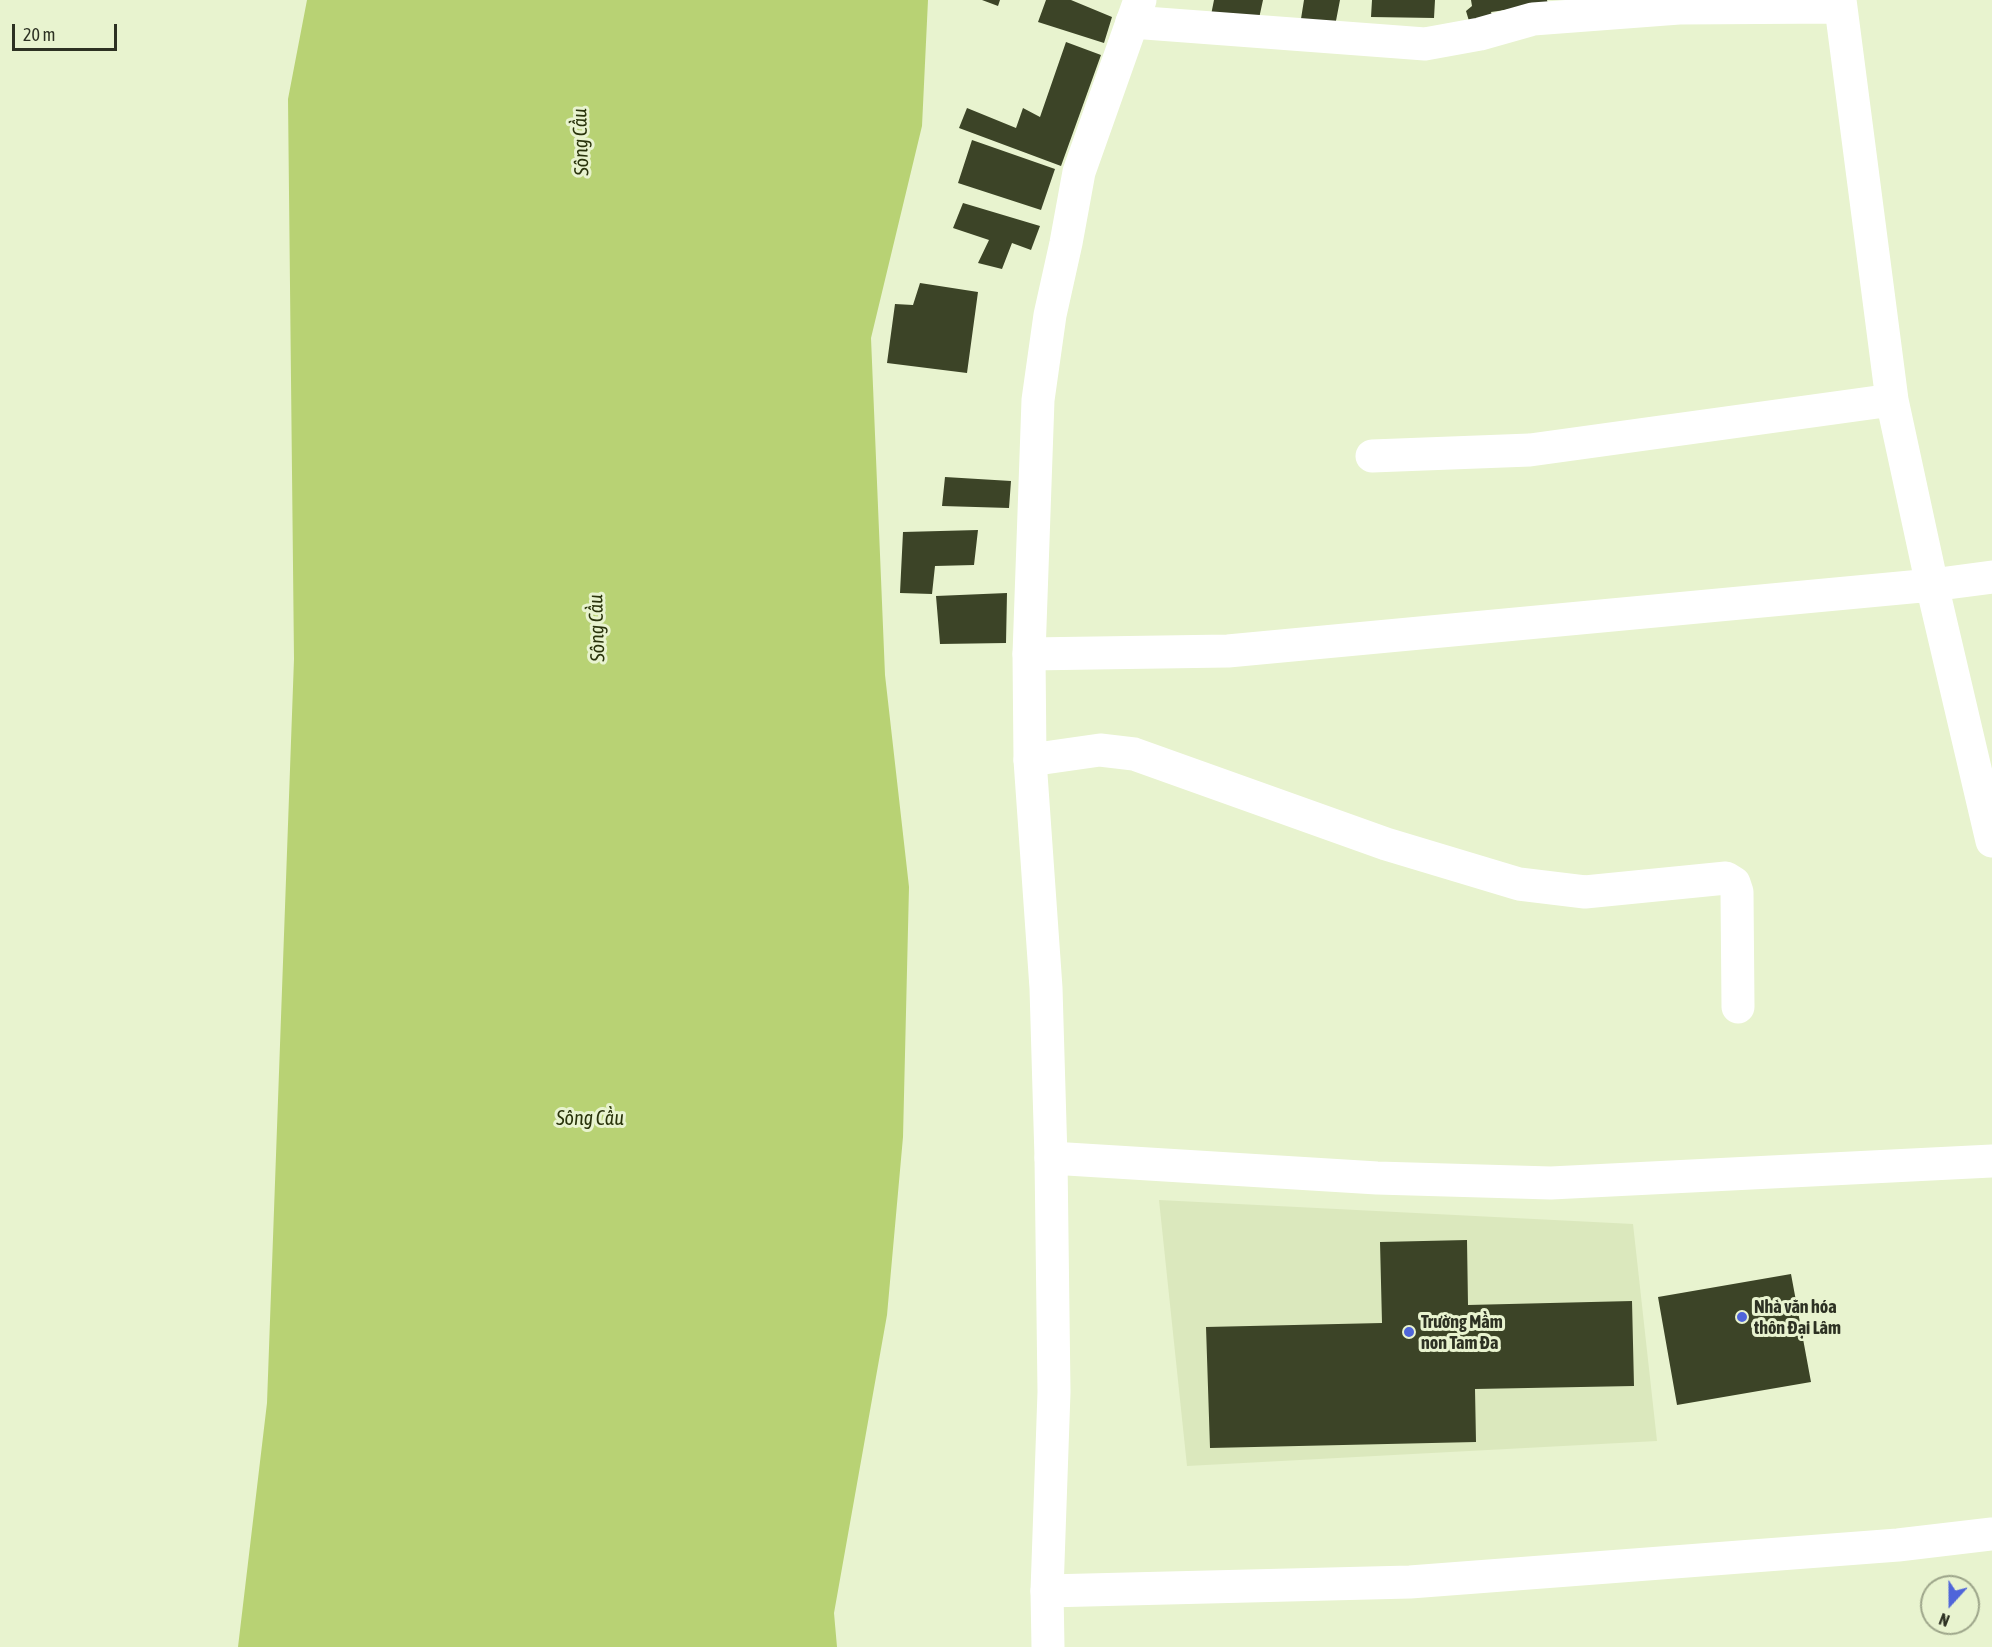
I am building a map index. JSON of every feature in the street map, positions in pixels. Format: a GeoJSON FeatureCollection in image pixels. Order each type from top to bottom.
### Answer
{"type":"FeatureCollection","features":[{"type":"Feature","properties":{"kind":"street"},"geometry":{"type":"LineString","coordinates":[[1047,1647],[1054,1392],[1050,1158],[1046,987],[1030,760],[1029,654],[1038,400],[1050,315],[1079,172],[1136,11],[1425,44],[1480,34],[1533,20],[1679,8],[1840,3],[1892,400],[1932,585],[1992,841]]}},
{"type":"Feature","properties":{"kind":"street"},"geometry":{"type":"LineString","coordinates":[[1372,456],[1530,450],[1892,400]]}},
{"type":"Feature","properties":{"kind":"street"},"geometry":{"type":"LineString","coordinates":[[1029,654],[1228,651],[1992,578]]}},
{"type":"Feature","properties":{"kind":"street"},"geometry":{"type":"LineString","coordinates":[[1030,760],[1100,750],[1134,754],[1386,844],[1520,884],[1585,892],[1726,878],[1734,883],[1737,892],[1738,1007]]}},
{"type":"Feature","properties":{"kind":"street"},"geometry":{"type":"LineString","coordinates":[[1050,1158],[1377,1178],[1551,1183],[1992,1161]]}},
{"type":"Feature","properties":{"kind":"street"},"geometry":{"type":"LineString","coordinates":[[1047,1591],[1410,1582],[1886,1546],[1992,1534]]}},
{"type":"Feature","properties":{"kind":"shaded area","name":"Trường Mầm non Tam Đa"},"geometry":{"type":"Polygon","coordinates":[[[1159,1200],[1633,1224],[1657,1441],[1187,1466],[1159,1200]]]}},
{"type":"Feature","properties":{"kind":"water","name":"Sông Cầu"},"geometry":{"type":"Polygon","coordinates":[[[307,0],[928,0],[922,126],[871,338],[885,675],[909,887],[903,1137],[887,1315],[834,1613],[837,1647],[238,1647],[267,1403],[294,659],[288,99],[307,0]]]}},
{"type":"Feature","properties":{"kind":"building"},"geometry":{"type":"Polygon","coordinates":[[[982,0],[1000,0],[998,6],[982,0]]]}},
{"type":"Feature","properties":{"kind":"building"},"geometry":{"type":"Polygon","coordinates":[[[1046,0],[1071,0],[1112,17],[1104,43],[1038,22],[1046,0]]]}},
{"type":"Feature","properties":{"kind":"building"},"geometry":{"type":"Polygon","coordinates":[[[1214,0],[1263,0],[1258,23],[1210,20],[1214,0]]]}},
{"type":"Feature","properties":{"kind":"building"},"geometry":{"type":"Polygon","coordinates":[[[1304,0],[1340,0],[1335,26],[1300,25],[1304,0]]]}},
{"type":"Feature","properties":{"kind":"building"},"geometry":{"type":"Polygon","coordinates":[[[1372,0],[1435,0],[1434,18],[1371,17],[1372,0]]]}},
{"type":"Feature","properties":{"kind":"building"},"geometry":{"type":"Polygon","coordinates":[[[1471,0],[1547,0],[1548,4],[1491,12],[1495,26],[1472,31],[1466,11],[1472,6],[1471,0]]]}},
{"type":"Feature","properties":{"kind":"building"},"geometry":{"type":"Polygon","coordinates":[[[1066,42],[1101,55],[1061,166],[959,128],[967,108],[1016,128],[1023,108],[1040,117],[1066,42]]]}},
{"type":"Feature","properties":{"kind":"building"},"geometry":{"type":"Polygon","coordinates":[[[972,140],[1055,169],[1041,210],[958,183],[972,140]]]}},
{"type":"Feature","properties":{"kind":"building"},"geometry":{"type":"Polygon","coordinates":[[[963,203],[1040,226],[1031,250],[1012,243],[1002,269],[978,263],[989,240],[953,228],[963,203]]]}},
{"type":"Feature","properties":{"kind":"building"},"geometry":{"type":"Polygon","coordinates":[[[920,283],[978,292],[967,373],[887,363],[895,304],[913,305],[920,283]]]}},
{"type":"Feature","properties":{"kind":"building"},"geometry":{"type":"Polygon","coordinates":[[[945,477],[1011,481],[1009,508],[942,506],[945,477]]]}},
{"type":"Feature","properties":{"kind":"building"},"geometry":{"type":"Polygon","coordinates":[[[978,530],[974,565],[935,566],[932,594],[900,593],[903,532],[978,530]]]}},
{"type":"Feature","properties":{"kind":"building"},"geometry":{"type":"Polygon","coordinates":[[[1007,593],[1006,643],[940,644],[936,596],[1007,593]]]}},
{"type":"Feature","properties":{"kind":"building"},"geometry":{"type":"Polygon","coordinates":[[[1467,1240],[1468,1305],[1632,1301],[1634,1386],[1475,1389],[1476,1442],[1210,1448],[1206,1327],[1382,1323],[1380,1242],[1467,1240]]]}},
{"type":"Feature","properties":{"kind":"building"},"geometry":{"type":"Polygon","coordinates":[[[1791,1274],[1811,1382],[1677,1405],[1658,1297],[1791,1274]]]}},
{"type":"Feature","properties":{"kind":"place","name":"Nhà văn hóa thôn Đại Lâm"},"geometry":{"type":"Point","coordinates":[1742,1317]}},
{"type":"Feature","properties":{"kind":"place","name":"Trường Mầm non Tam Đa"},"geometry":{"type":"Point","coordinates":[1409,1332]}}]}
